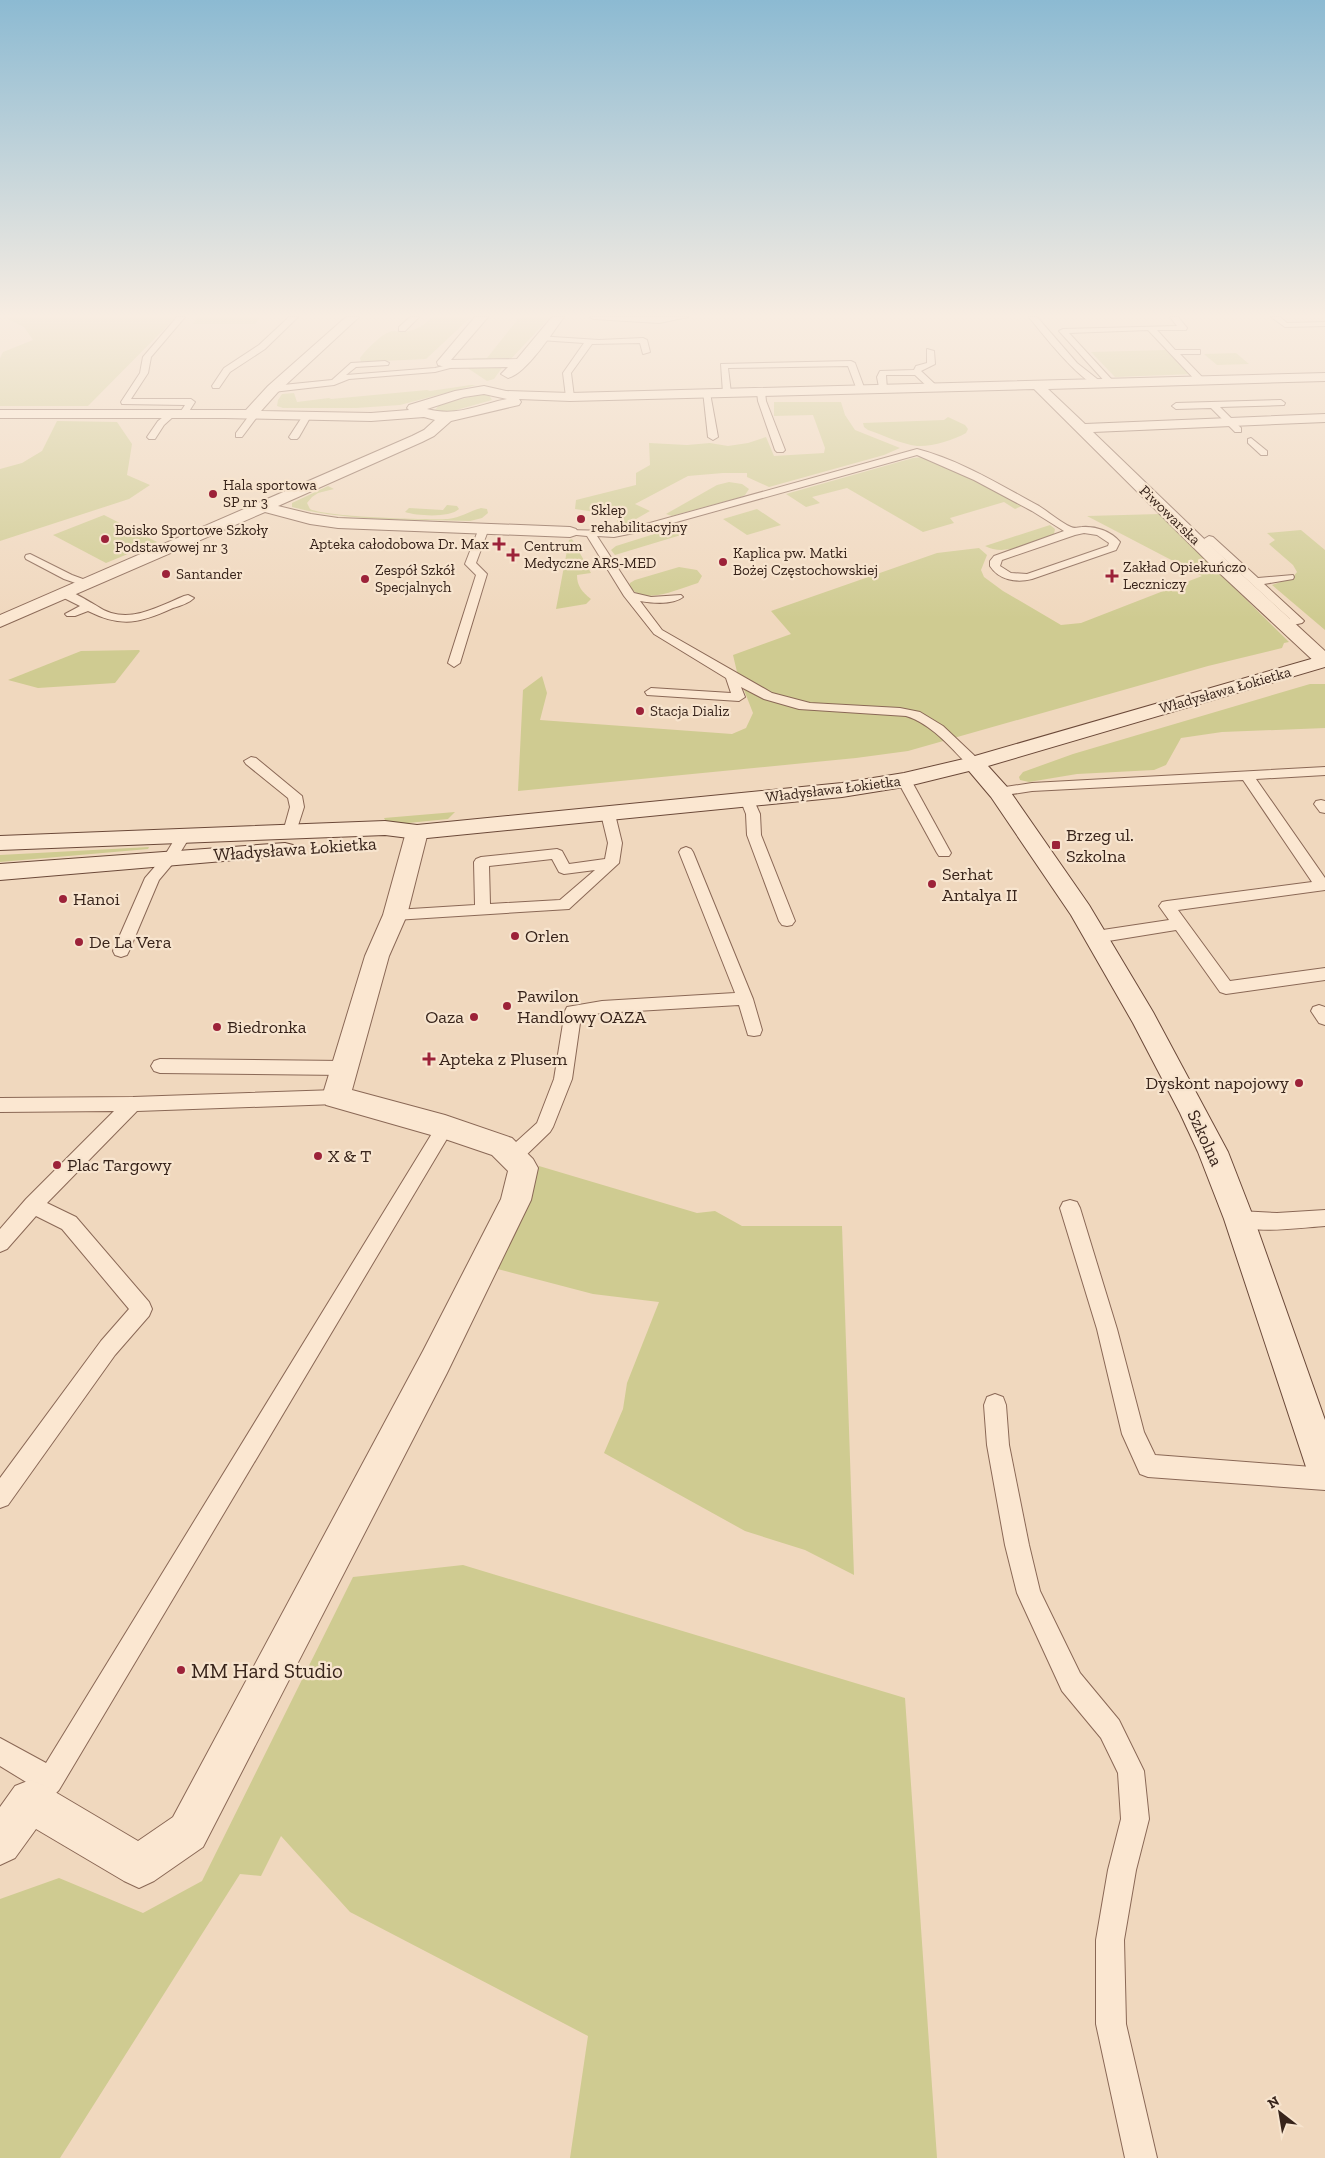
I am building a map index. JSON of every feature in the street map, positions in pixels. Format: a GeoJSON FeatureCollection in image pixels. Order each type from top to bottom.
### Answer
{"type":"FeatureCollection","features":[{"type":"Feature","properties":{"kind":"street"},"geometry":{"type":"LineString","coordinates":[[0,622],[429,433],[446,418]]}},
{"type":"Feature","properties":{"kind":"street","name":"Piwowarska"},"geometry":{"type":"LineString","coordinates":[[1071,418],[1284,624],[1325,661]]}},
{"type":"Feature","properties":{"kind":"street"},"geometry":{"type":"LineString","coordinates":[[1082,428],[1235,426],[1325,418]]}},
{"type":"Feature","properties":{"kind":"street"},"geometry":{"type":"LineString","coordinates":[[262,506],[310,519],[338,523],[570,532]]}},
{"type":"Feature","properties":{"kind":"street","name":"Władysława Łokietka"},"geometry":{"type":"LineString","coordinates":[[0,843],[385,828],[417,832],[842,790],[904,780],[974,763],[1325,661]]}},
{"type":"Feature","properties":{"kind":"street","name":"Szkolna"},"geometry":{"type":"LineString","coordinates":[[974,763],[999,792],[1096,937],[1144,1020],[1193,1111],[1213,1152],[1239,1220],[1325,1470]]}},
{"type":"Feature","properties":{"kind":"street"},"geometry":{"type":"LineString","coordinates":[[0,1843],[40,1791],[139,1866],[188,1832],[435,1362],[516,1200],[523,1168],[502,1146],[445,1127],[340,1083],[377,956],[394,915],[417,832]]}},
{"type":"Feature","properties":{"kind":"street","name":"Władysława Łokietka"},"geometry":{"type":"LineString","coordinates":[[0,872],[390,842],[417,832]]}},
{"type":"Feature","properties":{"kind":"lane"},"geometry":{"type":"LineString","coordinates":[[152,437],[161,423],[170,418]]}},
{"type":"Feature","properties":{"kind":"lane"},"geometry":{"type":"LineString","coordinates":[[239,435],[250,418]]}},
{"type":"Feature","properties":{"kind":"lane"},"geometry":{"type":"LineString","coordinates":[[294,437],[306,418]]}},
{"type":"Feature","properties":{"kind":"lane"},"geometry":{"type":"LineString","coordinates":[[710,418],[713,437]]}},
{"type":"Feature","properties":{"kind":"lane"},"geometry":{"type":"LineString","coordinates":[[768,418],[780,450]]}},
{"type":"Feature","properties":{"kind":"lane"},"geometry":{"type":"LineString","coordinates":[[1226,418],[1235,426]]}},
{"type":"Feature","properties":{"kind":"lane"},"geometry":{"type":"LineString","coordinates":[[1251,441],[1264,453]]}},
{"type":"Feature","properties":{"kind":"lane"},"geometry":{"type":"LineString","coordinates":[[570,532],[614,534],[640,529],[917,452],[934,457],[997,488],[1072,532],[1087,530],[1101,532],[1112,538],[1115,542],[1115,545],[1094,555],[1028,577],[1009,576],[996,568],[995,561],[998,558],[1072,532]]}},
{"type":"Feature","properties":{"kind":"lane"},"geometry":{"type":"LineString","coordinates":[[454,663],[482,574],[470,564],[484,528]]}},
{"type":"Feature","properties":{"kind":"lane"},"geometry":{"type":"LineString","coordinates":[[590,533],[630,596],[658,632],[731,676],[769,696],[786,702],[855,710],[901,711],[916,715],[974,763]]}},
{"type":"Feature","properties":{"kind":"lane"},"geometry":{"type":"LineString","coordinates":[[1209,539],[1298,621],[1284,624]]}},
{"type":"Feature","properties":{"kind":"lane"},"geometry":{"type":"LineString","coordinates":[[30,557],[68,577],[88,584]]}},
{"type":"Feature","properties":{"kind":"lane"},"geometry":{"type":"LineString","coordinates":[[1255,582],[1289,577]]}},
{"type":"Feature","properties":{"kind":"lane"},"geometry":{"type":"LineString","coordinates":[[67,593],[68,596],[118,619],[132,620],[188,598]]}},
{"type":"Feature","properties":{"kind":"lane"},"geometry":{"type":"LineString","coordinates":[[630,596],[651,600],[677,597]]}},
{"type":"Feature","properties":{"kind":"lane"},"geometry":{"type":"LineString","coordinates":[[71,614],[90,606]]}},
{"type":"Feature","properties":{"kind":"lane"},"geometry":{"type":"LineString","coordinates":[[652,692],[739,697],[731,676]]}},
{"type":"Feature","properties":{"kind":"lane"},"geometry":{"type":"LineString","coordinates":[[251,761],[295,796],[297,807],[290,832]]}},
{"type":"Feature","properties":{"kind":"lane"},"geometry":{"type":"LineString","coordinates":[[999,792],[1032,787],[1248,777],[1325,771]]}},
{"type":"Feature","properties":{"kind":"lane"},"geometry":{"type":"LineString","coordinates":[[1248,777],[1324,885],[1167,906],[1226,988],[1325,974]]}},
{"type":"Feature","properties":{"kind":"lane"},"geometry":{"type":"LineString","coordinates":[[904,780],[944,853]]}},
{"type":"Feature","properties":{"kind":"lane"},"geometry":{"type":"LineString","coordinates":[[747,799],[753,814],[754,835],[787,920]]}},
{"type":"Feature","properties":{"kind":"lane"},"geometry":{"type":"LineString","coordinates":[[394,915],[564,905],[612,863],[615,843],[608,814]]}},
{"type":"Feature","properties":{"kind":"lane"},"geometry":{"type":"LineString","coordinates":[[121,951],[152,878],[170,858],[184,835]]}},
{"type":"Feature","properties":{"kind":"lane"},"geometry":{"type":"LineString","coordinates":[[686,852],[745,999],[754,1030]]}},
{"type":"Feature","properties":{"kind":"lane"},"geometry":{"type":"LineString","coordinates":[[482,910],[481,862],[557,854],[564,869],[612,863]]}},
{"type":"Feature","properties":{"kind":"lane"},"geometry":{"type":"LineString","coordinates":[[1096,937],[1180,924]]}},
{"type":"Feature","properties":{"kind":"lane"},"geometry":{"type":"LineString","coordinates":[[512,1157],[544,1127],[563,1079],[572,1011],[602,1007],[745,999]]}},
{"type":"Feature","properties":{"kind":"lane"},"geometry":{"type":"LineString","coordinates":[[160,1066],[340,1083]]}},
{"type":"Feature","properties":{"kind":"lane"},"geometry":{"type":"LineString","coordinates":[[0,1105],[133,1104],[340,1083]]}},
{"type":"Feature","properties":{"kind":"lane"},"geometry":{"type":"LineString","coordinates":[[0,1244],[33,1205],[133,1104]]}},
{"type":"Feature","properties":{"kind":"lane"},"geometry":{"type":"LineString","coordinates":[[0,1751],[40,1791],[445,1127]]}},
{"type":"Feature","properties":{"kind":"lane"},"geometry":{"type":"LineString","coordinates":[[0,1497],[108,1348],[142,1309],[69,1223],[33,1205]]}},
{"type":"Feature","properties":{"kind":"lane"},"geometry":{"type":"LineString","coordinates":[[1070,1208],[1107,1329],[1133,1434],[1148,1466],[1325,1479]]}},
{"type":"Feature","properties":{"kind":"lane"},"geometry":{"type":"LineString","coordinates":[[1239,1220],[1277,1221],[1325,1218]]}},
{"type":"Feature","properties":{"kind":"lane"},"geometry":{"type":"LineString","coordinates":[[995,1405],[998,1445],[1017,1545],[1030,1593],[1071,1682],[1110,1729],[1131,1771],[1135,1819],[1122,1870],[1110,1940],[1110,2024],[1141,2158]]}},
{"type":"Feature","properties":{"kind":"shaded area"},"geometry":{"type":"Polygon","coordinates":[[[814,418],[847,418],[855,430],[900,448],[884,455],[769,487],[747,477],[747,473],[688,476],[635,504],[650,511],[622,527],[618,524],[616,515],[575,509],[576,500],[636,485],[636,473],[650,465],[649,443],[687,445],[710,443],[728,446],[748,443],[766,437],[774,456],[824,453],[825,448],[814,418]]]}},
{"type":"Feature","properties":{"kind":"shaded area"},"geometry":{"type":"Polygon","coordinates":[[[950,418],[965,425],[968,429],[966,433],[942,443],[917,446],[868,430],[864,427],[863,423],[944,420],[950,418]]]}},
{"type":"Feature","properties":{"kind":"shaded area"},"geometry":{"type":"Polygon","coordinates":[[[57,421],[117,422],[132,444],[127,475],[150,485],[129,499],[0,541],[0,469],[22,463],[42,451],[57,421]]]}},
{"type":"Feature","properties":{"kind":"shaded area"},"geometry":{"type":"Polygon","coordinates":[[[922,457],[953,469],[1022,506],[1015,509],[1004,502],[950,518],[954,523],[923,532],[847,488],[812,497],[820,503],[806,507],[786,494],[913,458],[922,457]]]}},
{"type":"Feature","properties":{"kind":"shaded area"},"geometry":{"type":"Polygon","coordinates":[[[729,482],[742,484],[749,489],[741,497],[672,516],[666,514],[717,485],[729,482]]]}},
{"type":"Feature","properties":{"kind":"shaded area"},"geometry":{"type":"Polygon","coordinates":[[[328,486],[334,489],[318,493],[312,497],[307,503],[310,509],[319,512],[355,516],[420,519],[448,519],[481,508],[487,509],[488,513],[482,518],[470,521],[403,520],[336,515],[314,512],[292,507],[292,503],[328,486]]]}},
{"type":"Feature","properties":{"kind":"shaded area"},"geometry":{"type":"Polygon","coordinates":[[[447,505],[457,506],[459,509],[455,512],[441,515],[405,512],[409,508],[443,510],[447,505]]]}},
{"type":"Feature","properties":{"kind":"shaded area"},"geometry":{"type":"Polygon","coordinates":[[[757,509],[781,525],[747,535],[723,519],[757,509]]]}},
{"type":"Feature","properties":{"kind":"shaded area"},"geometry":{"type":"Polygon","coordinates":[[[1160,514],[1289,642],[1284,643],[1282,648],[1208,666],[908,751],[856,758],[518,791],[523,690],[542,676],[547,693],[540,720],[732,734],[746,728],[753,713],[737,672],[733,655],[791,634],[771,611],[937,553],[979,548],[987,555],[981,570],[984,577],[1003,591],[1061,625],[1081,623],[1202,576],[1087,516],[1160,514]]]}},
{"type":"Feature","properties":{"kind":"shaded area","name":"Boisko Sportowe Szkoły Podstawowej nr 3"},"geometry":{"type":"Polygon","coordinates":[[[104,515],[157,542],[106,563],[53,535],[104,515]]]}},
{"type":"Feature","properties":{"kind":"shaded area"},"geometry":{"type":"Polygon","coordinates":[[[1050,525],[1055,529],[1054,534],[1020,547],[1002,550],[985,546],[1050,525]]]}},
{"type":"Feature","properties":{"kind":"shaded area"},"geometry":{"type":"Polygon","coordinates":[[[667,530],[676,531],[681,535],[615,555],[611,550],[616,546],[667,530]]]}},
{"type":"Feature","properties":{"kind":"shaded area"},"geometry":{"type":"Polygon","coordinates":[[[1301,530],[1325,550],[1325,630],[1272,585],[1292,578],[1297,572],[1293,565],[1269,544],[1275,540],[1267,533],[1301,530]]]}},
{"type":"Feature","properties":{"kind":"shaded area"},"geometry":{"type":"Polygon","coordinates":[[[572,539],[591,573],[577,575],[581,588],[591,599],[586,604],[556,609],[569,540],[572,539]]]}},
{"type":"Feature","properties":{"kind":"shaded area"},"geometry":{"type":"Polygon","coordinates":[[[679,567],[697,570],[702,576],[698,583],[653,596],[636,593],[629,587],[630,583],[635,580],[679,567]]]}},
{"type":"Feature","properties":{"kind":"shaded area"},"geometry":{"type":"Polygon","coordinates":[[[139,650],[115,683],[38,688],[8,680],[81,651],[139,650]]]}},
{"type":"Feature","properties":{"kind":"shaded area"},"geometry":{"type":"Polygon","coordinates":[[[1310,684],[1325,684],[1325,728],[1222,732],[1181,738],[1166,765],[1154,770],[1077,774],[1029,782],[1020,780],[1019,777],[1023,772],[1073,754],[1310,684]]]}},
{"type":"Feature","properties":{"kind":"shaded area"},"geometry":{"type":"Polygon","coordinates":[[[455,812],[448,819],[388,825],[384,818],[455,812]]]}},
{"type":"Feature","properties":{"kind":"shaded area"},"geometry":{"type":"Polygon","coordinates":[[[149,847],[148,849],[0,862],[0,855],[149,847]]]}},
{"type":"Feature","properties":{"kind":"shaded area"},"geometry":{"type":"Polygon","coordinates":[[[539,1166],[697,1213],[715,1211],[742,1226],[842,1226],[854,1575],[805,1550],[745,1531],[604,1453],[623,1409],[627,1383],[659,1302],[593,1294],[490,1267],[539,1166]]]}},
{"type":"Feature","properties":{"kind":"shaded area"},"geometry":{"type":"Polygon","coordinates":[[[463,1565],[905,1698],[937,2158],[570,2158],[588,2036],[350,1912],[281,1836],[261,1876],[240,1874],[60,2158],[0,2158],[0,1899],[59,1878],[143,1913],[202,1881],[353,1577],[463,1565]]]}},
{"type":"Feature","properties":{"kind":"place","name":"Hala sportowa SP nr 3"},"geometry":{"type":"Point","coordinates":[213,494]}},
{"type":"Feature","properties":{"kind":"place","name":"Sklep rehabilitacyjny"},"geometry":{"type":"Point","coordinates":[581,519]}},
{"type":"Feature","properties":{"kind":"place","name":"Boisko Sportowe Szkoły Podstawowej nr 3"},"geometry":{"type":"Point","coordinates":[105,539]}},
{"type":"Feature","properties":{"kind":"place","name":"Apteka całodobowa Dr. Max"},"geometry":{"type":"Point","coordinates":[499,544]}},
{"type":"Feature","properties":{"kind":"place","name":"Centrum Medyczne ARS-MED"},"geometry":{"type":"Point","coordinates":[513,555]}},
{"type":"Feature","properties":{"kind":"place","name":"Kaplica pw. Matki Bożej Częstochowskiej"},"geometry":{"type":"Point","coordinates":[723,562]}},
{"type":"Feature","properties":{"kind":"place","name":"Santander"},"geometry":{"type":"Point","coordinates":[166,574]}},
{"type":"Feature","properties":{"kind":"place","name":"Zakład Opiekuńczo Leczniczy"},"geometry":{"type":"Point","coordinates":[1112,576]}},
{"type":"Feature","properties":{"kind":"place","name":"Zespół Szkół Specjalnych"},"geometry":{"type":"Point","coordinates":[365,579]}},
{"type":"Feature","properties":{"kind":"place","name":"Stacja Dializ"},"geometry":{"type":"Point","coordinates":[640,711]}},
{"type":"Feature","properties":{"kind":"place","name":"Brzeg ul. Szkolna"},"geometry":{"type":"Point","coordinates":[1056,845]}},
{"type":"Feature","properties":{"kind":"place","name":"Serhat Antalya II"},"geometry":{"type":"Point","coordinates":[932,884]}},
{"type":"Feature","properties":{"kind":"place","name":"Hanoi"},"geometry":{"type":"Point","coordinates":[63,899]}},
{"type":"Feature","properties":{"kind":"place","name":"Orlen"},"geometry":{"type":"Point","coordinates":[515,936]}},
{"type":"Feature","properties":{"kind":"place","name":"De La Vera"},"geometry":{"type":"Point","coordinates":[79,942]}},
{"type":"Feature","properties":{"kind":"place","name":"Pawilon Handlowy OAZA"},"geometry":{"type":"Point","coordinates":[507,1006]}},
{"type":"Feature","properties":{"kind":"place","name":"Oaza"},"geometry":{"type":"Point","coordinates":[474,1017]}},
{"type":"Feature","properties":{"kind":"place","name":"Biedronka"},"geometry":{"type":"Point","coordinates":[217,1027]}},
{"type":"Feature","properties":{"kind":"place","name":"Apteka z Plusem"},"geometry":{"type":"Point","coordinates":[429,1059]}},
{"type":"Feature","properties":{"kind":"place","name":"Dyskont napojowy"},"geometry":{"type":"Point","coordinates":[1299,1083]}},
{"type":"Feature","properties":{"kind":"place","name":"X & T"},"geometry":{"type":"Point","coordinates":[318,1156]}},
{"type":"Feature","properties":{"kind":"place","name":"Plac Targowy"},"geometry":{"type":"Point","coordinates":[57,1165]}},
{"type":"Feature","properties":{"kind":"place","name":"MM Hard Studio"},"geometry":{"type":"Point","coordinates":[181,1670]}}]}
